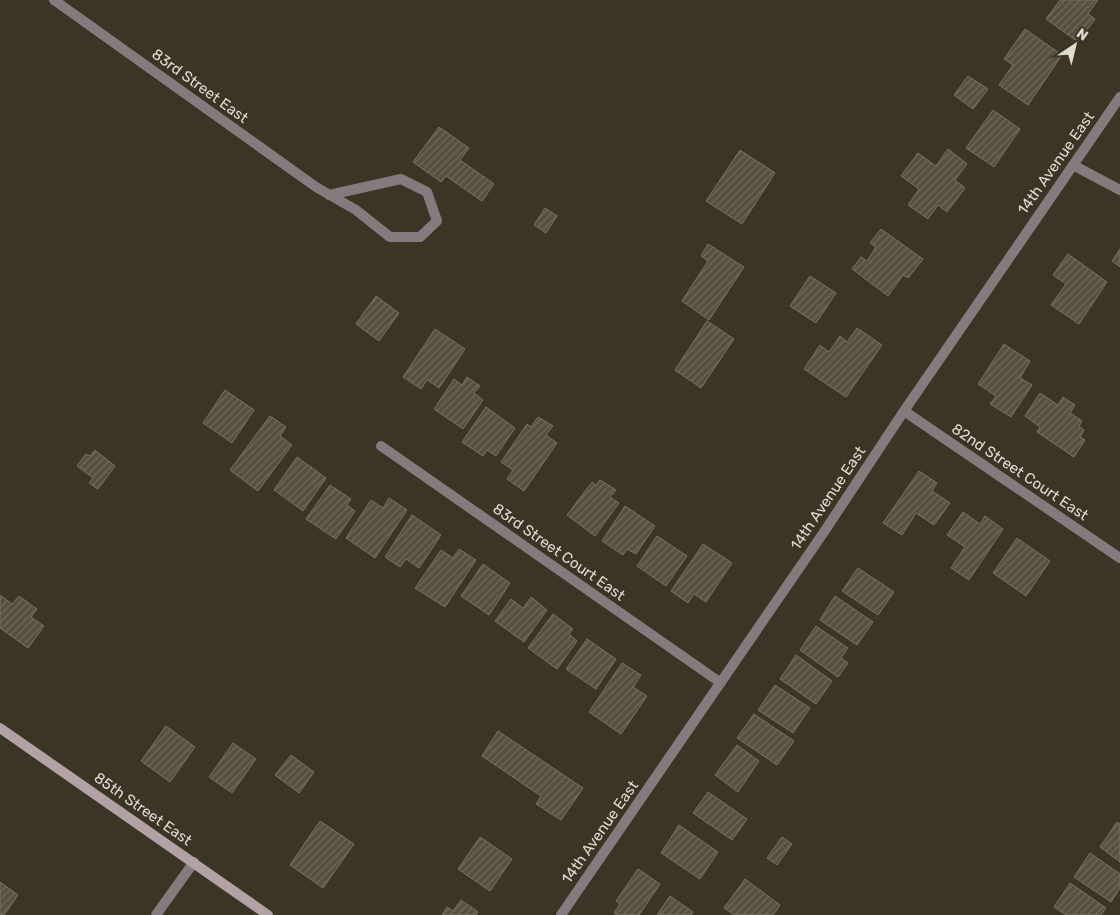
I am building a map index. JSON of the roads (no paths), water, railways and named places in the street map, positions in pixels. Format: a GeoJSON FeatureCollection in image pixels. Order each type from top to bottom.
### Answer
{"type":"FeatureCollection","features":[{"type":"Feature","properties":{"kind":"street","name":"83rd Street East"},"geometry":{"type":"LineString","coordinates":[[54,0],[316,188],[356,210],[390,237],[420,237],[437,221],[427,192],[401,180],[329,195]]}},
{"type":"Feature","properties":{"kind":"street","name":"14th Avenue East"},"geometry":{"type":"LineString","coordinates":[[561,915],[1120,97]]}},
{"type":"Feature","properties":{"kind":"street"},"geometry":{"type":"LineString","coordinates":[[1073,165],[1120,190]]}},
{"type":"Feature","properties":{"kind":"street","name":"82nd Street Court East"},"geometry":{"type":"LineString","coordinates":[[904,411],[1120,558]]}},
{"type":"Feature","properties":{"kind":"street","name":"83rd Street Court East"},"geometry":{"type":"LineString","coordinates":[[381,446],[721,683]]}},
{"type":"Feature","properties":{"kind":"street","name":"85th Street East"},"geometry":{"type":"LineString","coordinates":[[0,728],[268,915]]}},
{"type":"Feature","properties":{"kind":"street"},"geometry":{"type":"LineString","coordinates":[[156,915],[194,862]]}}]}
